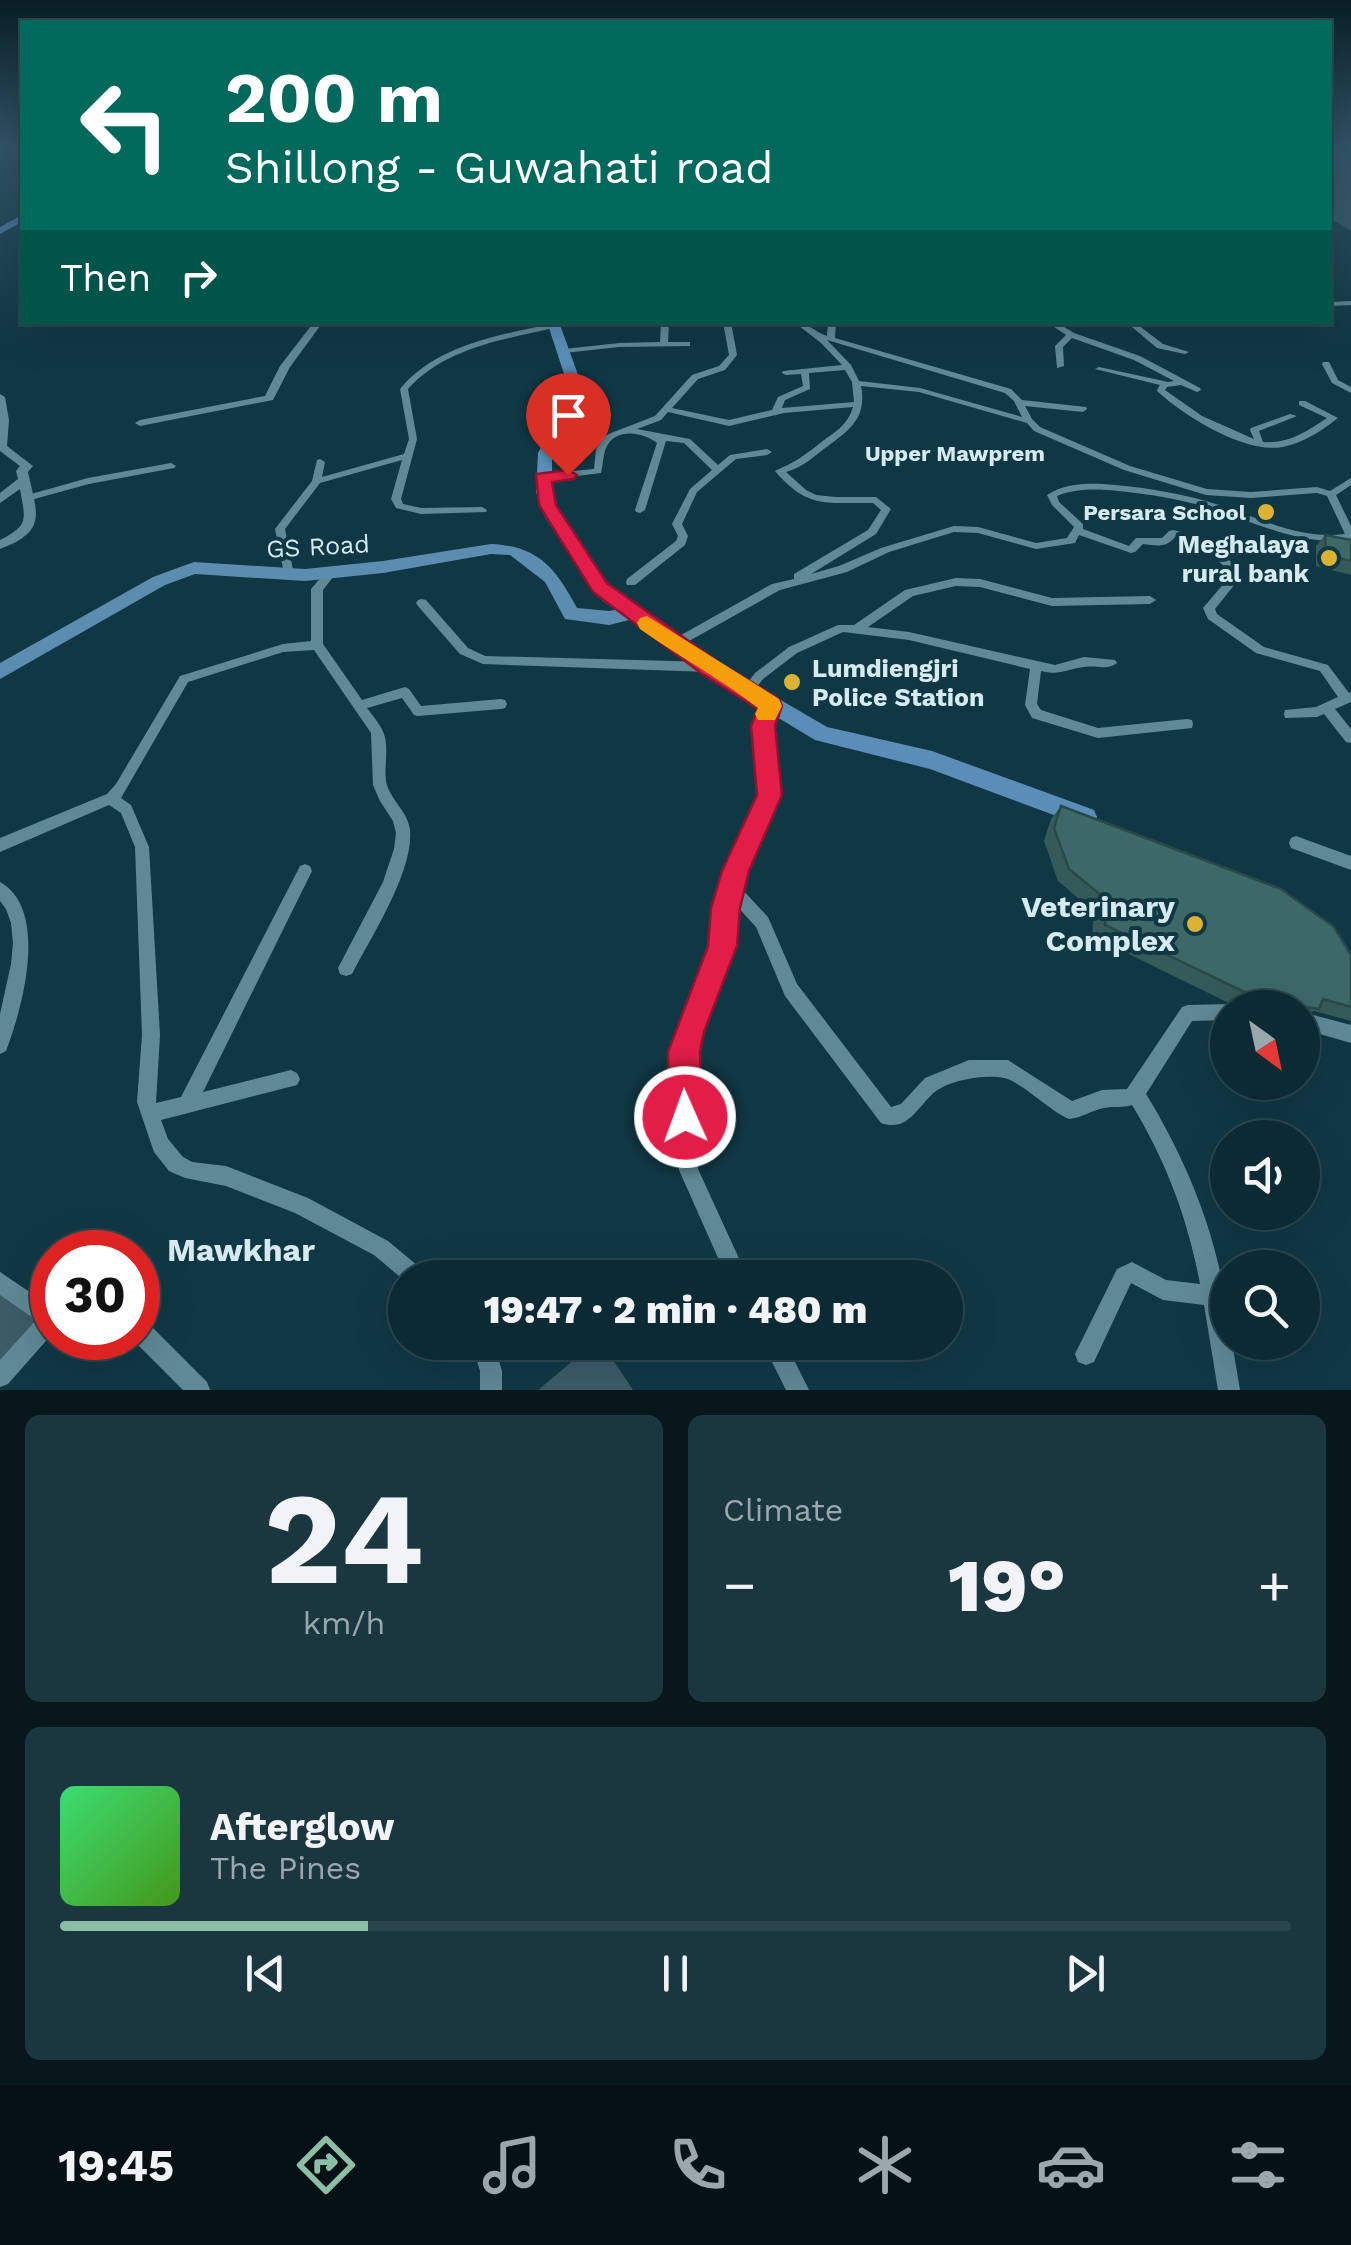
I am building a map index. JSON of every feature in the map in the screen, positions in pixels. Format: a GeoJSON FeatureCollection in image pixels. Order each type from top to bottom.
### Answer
{"type":"FeatureCollection","features":[{"type":"Feature","properties":{"kind":"highway"},"geometry":{"type":"LineString","coordinates":[[554,325],[572,392],[545,453],[542,477],[548,505],[560,528],[584,558],[600,588],[709,667],[831,738],[921,756],[1110,827]]}},
{"type":"Feature","properties":{"kind":"main road","name":"GS Road"},"geometry":{"type":"LineString","coordinates":[[3,671],[159,580],[206,567],[289,574],[332,572],[492,549],[512,550],[552,578],[571,614],[609,618],[631,612]]}},
{"type":"Feature","properties":{"kind":"street"},"geometry":{"type":"LineString","coordinates":[[140,423],[268,398],[285,366],[316,325]]}},
{"type":"Feature","properties":{"kind":"street"},"geometry":{"type":"LineString","coordinates":[[482,510],[422,511],[399,506],[396,499],[410,455],[412,427],[404,389],[412,378],[474,344],[550,325]]}},
{"type":"Feature","properties":{"kind":"street"},"geometry":{"type":"LineString","coordinates":[[664,344],[665,325]]}},
{"type":"Feature","properties":{"kind":"street"},"geometry":{"type":"LineString","coordinates":[[542,477],[598,471],[605,442],[650,423],[669,410],[695,377],[722,368],[732,360],[727,325]]}},
{"type":"Feature","properties":{"kind":"street"},"geometry":{"type":"LineString","coordinates":[[802,325],[826,338],[1000,388],[1022,404],[1082,409]]}},
{"type":"Feature","properties":{"kind":"street"},"geometry":{"type":"LineString","coordinates":[[826,338],[831,325]]}},
{"type":"Feature","properties":{"kind":"street"},"geometry":{"type":"LineString","coordinates":[[1055,325],[1137,358],[1197,390]]}},
{"type":"Feature","properties":{"kind":"street"},"geometry":{"type":"LineString","coordinates":[[1133,325],[1160,346],[1185,352]]}},
{"type":"Feature","properties":{"kind":"street"},"geometry":{"type":"LineString","coordinates":[[1060,366],[1058,349],[1071,334]]}},
{"type":"Feature","properties":{"kind":"street"},"geometry":{"type":"LineString","coordinates":[[678,642],[872,532],[886,514],[876,500],[816,501],[793,488],[780,471],[806,464],[846,429],[856,404],[856,382],[826,338]]}},
{"type":"Feature","properties":{"kind":"street"},"geometry":{"type":"LineString","coordinates":[[564,351],[687,344]]}},
{"type":"Feature","properties":{"kind":"street"},"geometry":{"type":"LineString","coordinates":[[1326,364],[1331,377],[1351,391]]}},
{"type":"Feature","properties":{"kind":"street"},"geometry":{"type":"LineString","coordinates":[[786,373],[848,367]]}},
{"type":"Feature","properties":{"kind":"street"},"geometry":{"type":"LineString","coordinates":[[1099,369],[1167,384]]}},
{"type":"Feature","properties":{"kind":"street"},"geometry":{"type":"LineString","coordinates":[[776,412],[781,399],[807,387],[805,372]]}},
{"type":"Feature","properties":{"kind":"street"},"geometry":{"type":"LineString","coordinates":[[1331,377],[1351,380]]}},
{"type":"Feature","properties":{"kind":"street"},"geometry":{"type":"LineString","coordinates":[[856,382],[920,390],[1028,421],[1127,468],[1206,492],[1251,495],[1316,490],[1331,494],[1349,484]]}},
{"type":"Feature","properties":{"kind":"street"},"geometry":{"type":"LineString","coordinates":[[1181,382],[1161,387],[1164,394],[1242,439],[1260,444],[1284,444],[1334,418],[1302,403]]}},
{"type":"Feature","properties":{"kind":"street"},"geometry":{"type":"LineString","coordinates":[[0,396],[4,420],[1,447],[27,466],[22,471],[31,520],[16,540],[0,545]]}},
{"type":"Feature","properties":{"kind":"street"},"geometry":{"type":"LineString","coordinates":[[669,410],[728,422],[776,412],[856,404]]}},
{"type":"Feature","properties":{"kind":"street"},"geometry":{"type":"LineString","coordinates":[[1022,404],[1028,421]]}},
{"type":"Feature","properties":{"kind":"street"},"geometry":{"type":"LineString","coordinates":[[1260,444],[1254,430],[1292,416]]}},
{"type":"Feature","properties":{"kind":"street"},"geometry":{"type":"LineString","coordinates":[[626,430],[687,441],[716,470]]}},
{"type":"Feature","properties":{"kind":"street"},"geometry":{"type":"LineString","coordinates":[[640,510],[658,458],[662,442],[659,437]]}},
{"type":"Feature","properties":{"kind":"street"},"geometry":{"type":"LineString","coordinates":[[631,582],[681,543],[684,538],[677,524],[684,505],[716,470],[739,454],[767,452]]}},
{"type":"Feature","properties":{"kind":"street"},"geometry":{"type":"LineString","coordinates":[[317,481],[410,455]]}},
{"type":"Feature","properties":{"kind":"street"},"geometry":{"type":"LineString","coordinates":[[289,574],[280,529],[317,481],[320,462]]}},
{"type":"Feature","properties":{"kind":"street"},"geometry":{"type":"LineString","coordinates":[[27,498],[88,481],[171,466]]}},
{"type":"Feature","properties":{"kind":"street"},"geometry":{"type":"LineString","coordinates":[[0,499],[24,480]]}},
{"type":"Feature","properties":{"kind":"street"},"geometry":{"type":"LineString","coordinates":[[1079,531],[1076,521],[1055,503],[1052,495],[1061,489],[1096,484],[1201,502],[1267,527],[1332,538],[1351,537],[1331,494]]}},
{"type":"Feature","properties":{"kind":"street"},"geometry":{"type":"LineString","coordinates":[[785,584],[843,569],[885,550],[954,529],[978,530],[1044,547],[1071,540],[1079,531]]}},
{"type":"Feature","properties":{"kind":"street"},"geometry":{"type":"LineString","coordinates":[[1079,531],[1131,550],[1140,540],[1165,542],[1173,532],[1204,541],[1238,574],[1209,608],[1212,616],[1260,650],[1324,668],[1348,697],[1326,707],[1290,714]]}},
{"type":"Feature","properties":{"kind":"street"},"geometry":{"type":"LineString","coordinates":[[332,572],[317,589],[318,646],[382,744],[380,784],[400,817],[404,833],[390,880],[346,968]]}},
{"type":"Feature","properties":{"kind":"street"},"geometry":{"type":"LineString","coordinates":[[857,629],[922,587],[956,582],[1052,602],[1150,600]]}},
{"type":"Feature","properties":{"kind":"street"},"geometry":{"type":"LineString","coordinates":[[422,604],[464,650],[483,660],[709,667]]}},
{"type":"Feature","properties":{"kind":"street"},"geometry":{"type":"LineString","coordinates":[[750,689],[759,676],[793,650],[842,628],[909,636],[1056,670],[1084,662],[1112,664]]}},
{"type":"Feature","properties":{"kind":"street"},"geometry":{"type":"LineString","coordinates":[[0,845],[111,799],[122,788],[184,679],[282,648],[318,646]]}},
{"type":"Feature","properties":{"kind":"street"},"geometry":{"type":"LineString","coordinates":[[1036,666],[1031,705],[1037,714],[1098,733],[1187,724]]}},
{"type":"Feature","properties":{"kind":"street"},"geometry":{"type":"LineString","coordinates":[[360,705],[405,692],[418,711],[501,704]]}},
{"type":"Feature","properties":{"kind":"street"},"geometry":{"type":"LineString","coordinates":[[730,1260],[689,1170],[684,1085],[686,1042],[723,946],[730,888],[743,849],[769,795],[763,726],[771,706]]}},
{"type":"Feature","properties":{"kind":"street"},"geometry":{"type":"LineString","coordinates":[[1326,707],[1351,738]]}},
{"type":"Feature","properties":{"kind":"street"},"geometry":{"type":"LineString","coordinates":[[111,799],[129,813],[144,862],[151,1035],[146,1087],[149,1114],[161,1144],[176,1164],[192,1172],[226,1176],[301,1205],[396,1260]]}},
{"type":"Feature","properties":{"kind":"street"},"geometry":{"type":"LineString","coordinates":[[1296,843],[1351,863]]}},
{"type":"Feature","properties":{"kind":"street"},"geometry":{"type":"LineString","coordinates":[[187,1105],[305,870]]}},
{"type":"Feature","properties":{"kind":"street"},"geometry":{"type":"LineString","coordinates":[[730,888],[762,922],[792,990],[887,1117],[896,1118],[906,1112],[931,1084],[969,1069],[1008,1070],[1058,1105],[1077,1111],[1102,1099],[1128,1099],[1136,1094],[1188,1013],[1210,1011]]}},
{"type":"Feature","properties":{"kind":"street"},"geometry":{"type":"LineString","coordinates":[[0,889],[13,906],[20,943],[19,968],[0,1045]]}},
{"type":"Feature","properties":{"kind":"street"},"geometry":{"type":"LineString","coordinates":[[1320,1025],[1351,1034]]}},
{"type":"Feature","properties":{"kind":"street"},"geometry":{"type":"LineString","coordinates":[[149,1114],[291,1079]]}},
{"type":"Feature","properties":{"kind":"street"},"geometry":{"type":"LineString","coordinates":[[1136,1094],[1164,1136],[1196,1212],[1210,1281]]}},
{"type":"Feature","properties":{"kind":"street"},"geometry":{"type":"LineString","coordinates":[[1086,1354],[1124,1276],[1132,1272],[1162,1290],[1210,1296]]}},
{"type":"Feature","properties":{"kind":"street"},"geometry":{"type":"LineString","coordinates":[[0,1282],[30,1303]]}},
{"type":"Feature","properties":{"kind":"street"},"geometry":{"type":"LineString","coordinates":[[0,1376],[30,1343]]}},
{"type":"Feature","properties":{"kind":"street"},"geometry":{"type":"LineString","coordinates":[[160,1351],[199,1390]]}},
{"type":"Feature","properties":{"kind":"street"},"geometry":{"type":"LineString","coordinates":[[485,1360],[491,1390]]}},
{"type":"Feature","properties":{"kind":"street"},"geometry":{"type":"LineString","coordinates":[[782,1360],[798,1390]]}},
{"type":"Feature","properties":{"kind":"street"},"geometry":{"type":"LineString","coordinates":[[1224,1360],[1229,1390]]}},
{"type":"Feature","properties":{"kind":"shaded area"},"geometry":{"type":"Polygon","coordinates":[[[1332,211],[1351,211],[1351,231],[1332,219],[1332,211]]]}},
{"type":"Feature","properties":{"kind":"shaded area"},"geometry":{"type":"Polygon","coordinates":[[[0,1290],[30,1316],[30,1335],[0,1364],[0,1290]]]}},
{"type":"Feature","properties":{"kind":"shaded area"},"geometry":{"type":"Polygon","coordinates":[[[574,1360],[613,1360],[633,1390],[538,1390],[574,1360]]]}},
{"type":"Feature","properties":{"kind":"building"},"geometry":{"type":"Polygon","coordinates":[[[1325,535],[1351,540],[1351,561],[1326,555],[1325,535]]]}},
{"type":"Feature","properties":{"kind":"building","name":"Veterinary Complex"},"geometry":{"type":"Polygon","coordinates":[[[1061,806],[1281,889],[1334,927],[1351,955],[1351,1007],[1323,999],[1320,1006],[1320,990],[1240,990],[1105,925],[1107,900],[1069,869],[1054,828],[1061,806]]]}},
{"type":"Feature","properties":{"kind":"slow traffic"},"geometry":{"type":"LineString","coordinates":[[647,623],[709,667],[750,689],[771,706],[767,714]]}},
{"type":"Feature","properties":{"kind":"place","name":"Persara School"},"geometry":{"type":"Point","coordinates":[1266,512]}},
{"type":"Feature","properties":{"kind":"place","name":"Meghalaya rural bank"},"geometry":{"type":"Point","coordinates":[1329,558]}},
{"type":"Feature","properties":{"kind":"place","name":"Lumdiengjri Police Station"},"geometry":{"type":"Point","coordinates":[792,682]}},
{"type":"Feature","properties":{"kind":"place","name":"Veterinary Complex"},"geometry":{"type":"Point","coordinates":[1195,924]}},
{"type":"Feature","properties":{"kind":"district","name":"Upper Mawprem"},"geometry":{"type":"Point","coordinates":[955,453]}},
{"type":"Feature","properties":{"kind":"district","name":"Mawkhar"},"geometry":{"type":"Point","coordinates":[241,1250]}},
{"type":"Feature","properties":{"kind":"route"},"geometry":{"type":"LineString","coordinates":[[568,475],[542,477],[544,492],[553,517],[584,558],[600,588],[709,667],[750,689],[771,706],[763,726],[769,795],[735,871],[726,908],[723,946],[689,1032],[684,1052],[685,1117]]}}]}
